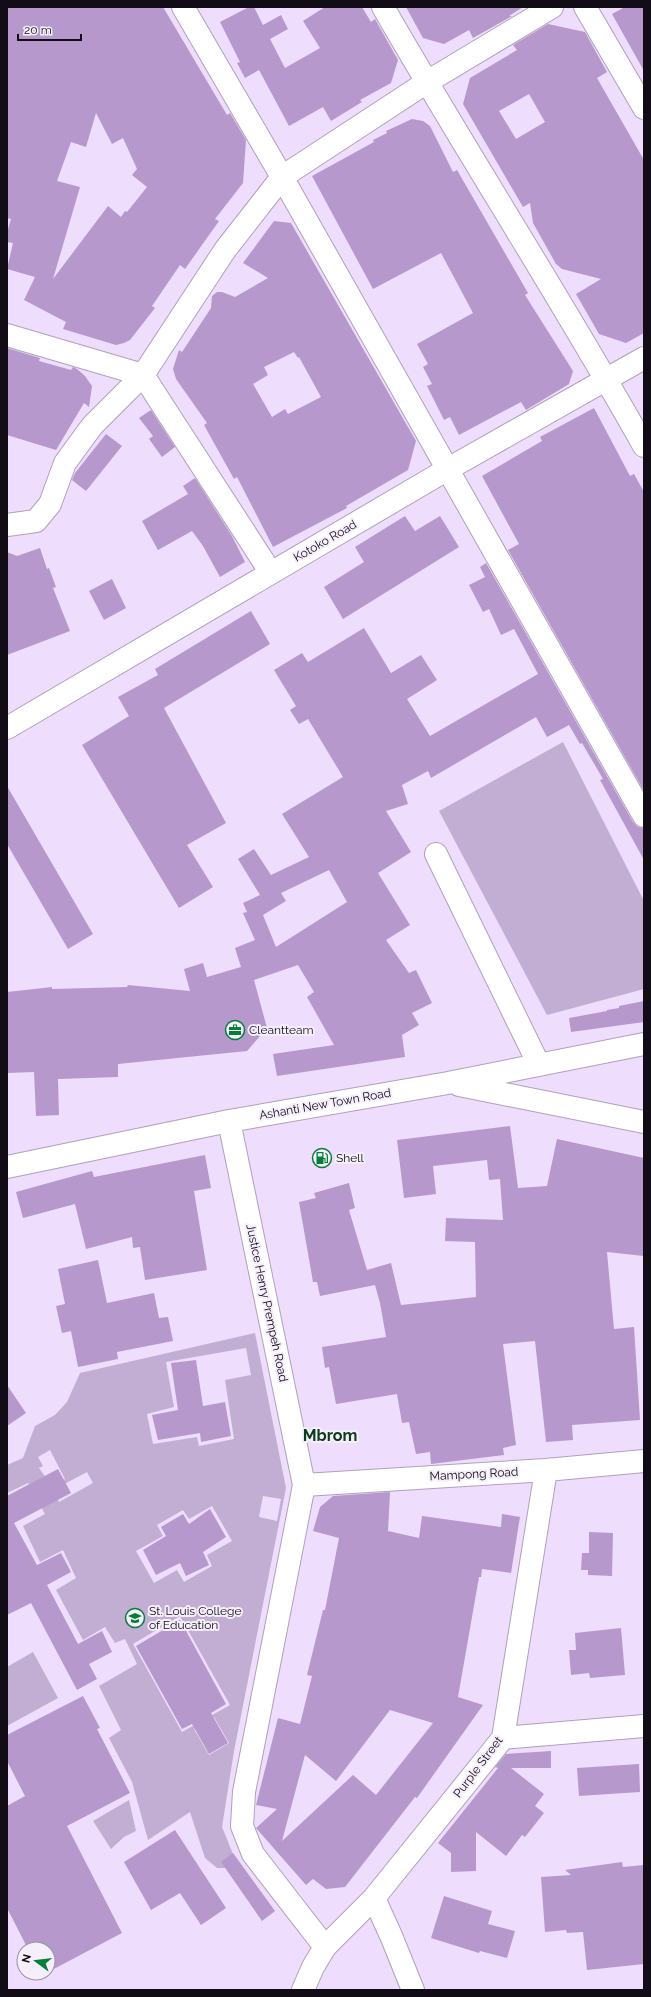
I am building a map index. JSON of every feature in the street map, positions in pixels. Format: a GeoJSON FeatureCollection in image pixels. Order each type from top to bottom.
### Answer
{"type":"FeatureCollection","features":[{"type":"Feature","properties":{"kind":"street"},"geometry":{"type":"LineString","coordinates":[[183,7],[282,177],[644,816]]}},
{"type":"Feature","properties":{"kind":"street"},"geometry":{"type":"LineString","coordinates":[[384,7],[426,82],[607,379],[644,446]]}},
{"type":"Feature","properties":{"kind":"street"},"geometry":{"type":"LineString","coordinates":[[7,525],[36,521],[50,504],[65,463],[92,426],[143,375],[224,250],[282,177],[426,82],[552,7]]}},
{"type":"Feature","properties":{"kind":"street"},"geometry":{"type":"LineString","coordinates":[[585,7],[644,108]]}},
{"type":"Feature","properties":{"kind":"street"},"geometry":{"type":"LineString","coordinates":[[7,335],[143,375],[271,573]]}},
{"type":"Feature","properties":{"kind":"street","name":"Kotoko Road"},"geometry":{"type":"LineString","coordinates":[[7,728],[448,470],[644,358]]}},
{"type":"Feature","properties":{"kind":"street"},"geometry":{"type":"LineString","coordinates":[[436,854],[539,1065]]}},
{"type":"Feature","properties":{"kind":"street","name":"Ashanti New Town Road"},"geometry":{"type":"LineString","coordinates":[[7,1167],[229,1121],[448,1083],[644,1044]]}},
{"type":"Feature","properties":{"kind":"street"},"geometry":{"type":"LineString","coordinates":[[448,1083],[644,1122]]}},
{"type":"Feature","properties":{"kind":"street","name":"Justice Henry Prempeh Road"},"geometry":{"type":"LineString","coordinates":[[229,1121],[304,1485]]}},
{"type":"Feature","properties":{"kind":"street","name":"Mampong Road"},"geometry":{"type":"LineString","coordinates":[[304,1485],[546,1470],[644,1461]]}},
{"type":"Feature","properties":{"kind":"street","name":"Purple Street"},"geometry":{"type":"LineString","coordinates":[[303,1990],[313,1967],[325,1947],[374,1898],[503,1738],[546,1470]]}},
{"type":"Feature","properties":{"kind":"street"},"geometry":{"type":"LineString","coordinates":[[304,1485],[244,1792],[242,1826],[253,1854],[325,1947]]}},
{"type":"Feature","properties":{"kind":"street"},"geometry":{"type":"LineString","coordinates":[[503,1738],[644,1726]]}},
{"type":"Feature","properties":{"kind":"street"},"geometry":{"type":"LineString","coordinates":[[374,1898],[413,1990]]}},
{"type":"Feature","properties":{"kind":"shaded area"},"geometry":{"type":"Polygon","coordinates":[[[563,742],[644,901],[644,989],[547,1015],[439,811],[563,742]]]}},
{"type":"Feature","properties":{"kind":"shaded area"},"geometry":{"type":"Polygon","coordinates":[[[255,1333],[286,1488],[234,1751],[222,1827],[237,1864],[228,1868],[217,1868],[205,1858],[190,1812],[148,1840],[132,1782],[109,1738],[121,1730],[99,1686],[137,1664],[125,1639],[115,1643],[105,1627],[83,1640],[56,1590],[76,1578],[63,1550],[40,1562],[23,1526],[45,1514],[28,1483],[7,1493],[7,1465],[23,1458],[35,1426],[55,1415],[67,1402],[80,1373],[255,1333]],[[246,1348],[166,1362],[174,1407],[147,1414],[153,1444],[197,1437],[199,1446],[234,1439],[225,1380],[251,1375],[246,1348]],[[50,1450],[38,1457],[43,1466],[39,1468],[52,1486],[65,1479],[50,1450]],[[87,1472],[53,1490],[59,1502],[93,1483],[87,1472]],[[263,1496],[259,1517],[277,1521],[281,1499],[263,1496]],[[212,1506],[189,1519],[183,1510],[157,1525],[163,1536],[136,1551],[154,1583],[177,1570],[184,1582],[212,1566],[207,1555],[232,1541],[212,1506]],[[180,1616],[133,1644],[182,1732],[230,1705],[180,1616]],[[214,1717],[194,1729],[209,1755],[229,1743],[214,1717]]]}},
{"type":"Feature","properties":{"kind":"shaded area"},"geometry":{"type":"Polygon","coordinates":[[[33,1652],[58,1698],[7,1726],[7,1667],[33,1652]]]}},
{"type":"Feature","properties":{"kind":"shaded area"},"geometry":{"type":"Polygon","coordinates":[[[129,1800],[136,1831],[124,1837],[111,1849],[93,1821],[129,1800]]]}},
{"type":"Feature","properties":{"kind":"building"},"geometry":{"type":"Polygon","coordinates":[[[7,7],[163,7],[227,115],[230,113],[246,140],[243,183],[215,219],[219,221],[185,269],[180,265],[152,306],[155,308],[130,340],[116,345],[63,329],[66,322],[24,300],[35,277],[7,269],[13,243],[7,242],[7,233],[11,219],[7,218],[7,7]],[[96,113],[86,147],[71,142],[57,181],[80,187],[53,279],[108,206],[121,217],[125,211],[127,212],[147,187],[132,175],[137,169],[123,138],[112,144],[96,113]]]}},
{"type":"Feature","properties":{"kind":"building"},"geometry":{"type":"Polygon","coordinates":[[[249,7],[254,7],[263,25],[281,15],[288,29],[270,39],[285,68],[320,48],[303,21],[325,7],[362,7],[371,22],[375,19],[398,60],[391,83],[360,100],[362,102],[331,121],[323,107],[289,126],[259,70],[245,78],[237,63],[240,62],[220,22],[249,7]]]}},
{"type":"Feature","properties":{"kind":"building"},"geometry":{"type":"Polygon","coordinates":[[[406,7],[523,7],[509,16],[512,16],[473,38],[469,30],[444,44],[423,38],[406,7]]]}},
{"type":"Feature","properties":{"kind":"building"},"geometry":{"type":"Polygon","coordinates":[[[625,7],[644,7],[644,71],[612,14],[625,7]]]}},
{"type":"Feature","properties":{"kind":"building"},"geometry":{"type":"Polygon","coordinates":[[[548,24],[585,32],[607,72],[597,78],[644,160],[644,333],[626,343],[599,334],[576,294],[601,279],[562,269],[556,264],[533,223],[530,203],[523,207],[463,104],[470,78],[517,50],[513,45],[548,24]],[[529,94],[499,111],[516,139],[545,122],[529,94]]]}},
{"type":"Feature","properties":{"kind":"building"},"geometry":{"type":"Polygon","coordinates":[[[412,119],[423,121],[430,126],[453,172],[457,170],[528,293],[525,295],[573,371],[569,384],[526,410],[521,402],[459,435],[450,417],[444,420],[427,386],[432,384],[423,367],[428,364],[417,344],[473,313],[441,253],[373,289],[312,176],[374,142],[373,140],[387,133],[386,131],[412,119]]]}},
{"type":"Feature","properties":{"kind":"building"},"geometry":{"type":"Polygon","coordinates":[[[274,221],[291,223],[416,441],[408,470],[346,506],[347,508],[273,547],[237,477],[234,479],[204,425],[207,423],[176,379],[173,369],[179,350],[182,352],[211,308],[212,296],[217,292],[222,292],[235,297],[268,278],[243,263],[274,221]],[[294,352],[264,367],[268,375],[253,384],[272,417],[285,409],[288,414],[321,397],[299,357],[298,358],[294,352]]]}},
{"type":"Feature","properties":{"kind":"building"},"geometry":{"type":"Polygon","coordinates":[[[7,348],[40,358],[39,361],[71,370],[73,367],[85,376],[92,386],[89,407],[84,403],[56,450],[7,435],[7,348]]]}},
{"type":"Feature","properties":{"kind":"building"},"geometry":{"type":"Polygon","coordinates":[[[594,408],[630,476],[634,474],[644,492],[644,791],[508,550],[519,544],[482,476],[542,441],[540,437],[594,408]]]}},
{"type":"Feature","properties":{"kind":"building"},"geometry":{"type":"Polygon","coordinates":[[[151,410],[175,447],[162,457],[149,439],[153,436],[139,418],[151,410]]]}},
{"type":"Feature","properties":{"kind":"building"},"geometry":{"type":"Polygon","coordinates":[[[106,434],[122,446],[86,491],[72,480],[75,473],[106,434]]]}},
{"type":"Feature","properties":{"kind":"building"},"geometry":{"type":"Polygon","coordinates":[[[195,478],[232,536],[245,562],[220,577],[203,546],[192,531],[158,550],[142,521],[188,494],[183,486],[195,478]]]}},
{"type":"Feature","properties":{"kind":"building"},"geometry":{"type":"Polygon","coordinates":[[[405,516],[415,531],[440,516],[459,547],[343,619],[324,587],[364,562],[355,547],[405,516]]]}},
{"type":"Feature","properties":{"kind":"building"},"geometry":{"type":"Polygon","coordinates":[[[40,548],[47,569],[49,568],[56,587],[53,588],[70,631],[7,655],[7,552],[17,556],[40,548]]]}},
{"type":"Feature","properties":{"kind":"building"},"geometry":{"type":"Polygon","coordinates":[[[486,563],[633,822],[638,827],[644,828],[644,860],[600,780],[603,779],[582,743],[580,744],[569,725],[547,737],[536,717],[431,778],[428,771],[402,785],[408,804],[386,811],[411,852],[378,873],[410,925],[386,940],[409,973],[416,970],[432,1003],[412,1013],[419,1025],[402,1035],[405,1057],[277,1076],[273,1054],[334,1045],[307,997],[314,992],[298,965],[254,980],[267,1028],[247,1051],[118,1064],[118,1077],[58,1079],[59,1115],[36,1116],[34,1072],[7,1073],[7,992],[52,987],[52,989],[127,987],[128,985],[190,991],[184,969],[203,963],[207,977],[241,967],[235,948],[255,940],[243,913],[247,912],[243,903],[260,895],[238,859],[254,849],[271,875],[309,857],[282,814],[343,777],[308,719],[299,724],[290,710],[296,706],[274,670],[302,653],[308,662],[364,628],[391,673],[421,655],[437,680],[407,699],[430,736],[538,674],[514,629],[501,635],[489,609],[483,612],[469,585],[485,577],[480,567],[486,563]],[[329,870],[281,893],[286,901],[263,915],[276,947],[347,902],[329,870]]]}},
{"type":"Feature","properties":{"kind":"building"},"geometry":{"type":"Polygon","coordinates":[[[112,579],[126,608],[104,620],[89,591],[112,579]]]}},
{"type":"Feature","properties":{"kind":"building"},"geometry":{"type":"Polygon","coordinates":[[[251,611],[270,644],[164,708],[226,823],[187,845],[213,887],[179,908],[82,745],[129,716],[118,697],[158,675],[155,669],[251,611]]]}},
{"type":"Feature","properties":{"kind":"building"},"geometry":{"type":"Polygon","coordinates":[[[7,786],[93,934],[68,949],[7,844],[7,786]]]}},
{"type":"Feature","properties":{"kind":"building"},"geometry":{"type":"Polygon","coordinates":[[[644,1001],[644,1022],[571,1032],[569,1018],[607,1011],[619,1008],[619,1006],[644,1001]]]}},
{"type":"Feature","properties":{"kind":"building"},"geometry":{"type":"Polygon","coordinates":[[[510,1126],[518,1188],[547,1186],[557,1139],[644,1158],[644,1256],[607,1252],[614,1329],[634,1327],[640,1420],[572,1425],[573,1440],[546,1442],[535,1341],[503,1344],[516,1445],[503,1448],[504,1455],[431,1464],[430,1452],[416,1454],[409,1422],[402,1423],[397,1394],[336,1404],[329,1367],[325,1368],[322,1347],[386,1337],[380,1303],[375,1285],[320,1296],[317,1282],[313,1282],[299,1202],[316,1198],[314,1193],[349,1183],[355,1208],[349,1210],[367,1270],[391,1263],[401,1305],[476,1297],[475,1242],[445,1241],[446,1218],[503,1220],[500,1179],[489,1180],[487,1160],[433,1166],[436,1194],[404,1198],[397,1140],[510,1126]]]}},
{"type":"Feature","properties":{"kind":"building"},"geometry":{"type":"Polygon","coordinates":[[[205,1155],[211,1188],[194,1191],[207,1270],[145,1280],[140,1247],[133,1248],[132,1237],[86,1249],[75,1204],[23,1218],[16,1192],[92,1171],[94,1177],[205,1155]]]}},
{"type":"Feature","properties":{"kind":"building"},"geometry":{"type":"Polygon","coordinates":[[[98,1260],[107,1303],[154,1293],[159,1318],[168,1317],[173,1341],[117,1352],[118,1359],[78,1367],[71,1331],[62,1333],[56,1306],[65,1304],[58,1269],[98,1260]]]}},
{"type":"Feature","properties":{"kind":"building"},"geometry":{"type":"Polygon","coordinates":[[[196,1360],[203,1406],[225,1402],[231,1436],[201,1442],[200,1433],[158,1440],[152,1415],[178,1410],[171,1363],[196,1360]]]}},
{"type":"Feature","properties":{"kind":"building"},"geometry":{"type":"Polygon","coordinates":[[[7,1385],[26,1413],[7,1426],[7,1385]]]}},
{"type":"Feature","properties":{"kind":"building"},"geometry":{"type":"Polygon","coordinates":[[[58,1469],[71,1493],[14,1523],[37,1565],[61,1553],[71,1572],[47,1585],[78,1644],[102,1631],[112,1652],[89,1664],[97,1679],[77,1690],[31,1603],[7,1615],[7,1496],[58,1469]]]}},
{"type":"Feature","properties":{"kind":"building"},"geometry":{"type":"Polygon","coordinates":[[[390,1492],[388,1531],[419,1538],[422,1516],[501,1527],[502,1514],[520,1517],[511,1573],[482,1569],[481,1577],[479,1577],[458,1697],[483,1705],[417,1798],[415,1797],[345,1887],[326,1889],[313,1879],[306,1885],[256,1828],[277,1809],[256,1805],[278,1718],[300,1724],[312,1676],[307,1675],[323,1610],[325,1610],[339,1538],[313,1531],[320,1507],[333,1496],[390,1492]],[[390,1710],[336,1781],[305,1755],[282,1841],[353,1775],[376,1795],[433,1723],[390,1710]]]}},
{"type":"Feature","properties":{"kind":"building"},"geometry":{"type":"Polygon","coordinates":[[[210,1509],[226,1537],[203,1552],[209,1565],[186,1576],[180,1563],[156,1575],[143,1550],[166,1536],[161,1527],[183,1514],[189,1524],[210,1509]]]}},
{"type":"Feature","properties":{"kind":"building"},"geometry":{"type":"Polygon","coordinates":[[[589,1532],[613,1533],[612,1576],[588,1575],[588,1570],[581,1570],[582,1553],[589,1553],[589,1532]]]}},
{"type":"Feature","properties":{"kind":"building"},"geometry":{"type":"Polygon","coordinates":[[[180,1620],[226,1704],[211,1713],[228,1743],[209,1754],[192,1724],[182,1729],[136,1646],[180,1620]]]}},
{"type":"Feature","properties":{"kind":"building"},"geometry":{"type":"Polygon","coordinates":[[[621,1628],[625,1675],[590,1678],[589,1673],[571,1675],[569,1650],[576,1650],[575,1633],[621,1628]]]}},
{"type":"Feature","properties":{"kind":"building"},"geometry":{"type":"Polygon","coordinates":[[[83,1696],[100,1728],[97,1729],[130,1793],[67,1826],[122,1933],[56,1968],[56,1941],[24,1941],[7,1908],[7,1806],[25,1796],[7,1761],[7,1735],[83,1696]]]}},
{"type":"Feature","properties":{"kind":"building"},"geometry":{"type":"Polygon","coordinates":[[[551,1751],[551,1768],[511,1768],[544,1794],[535,1806],[544,1813],[525,1837],[522,1835],[506,1856],[476,1832],[476,1871],[451,1872],[451,1853],[438,1843],[498,1768],[495,1767],[506,1754],[551,1751]]]}},
{"type":"Feature","properties":{"kind":"building"},"geometry":{"type":"Polygon","coordinates":[[[639,1764],[640,1792],[579,1796],[577,1768],[639,1764]]]}},
{"type":"Feature","properties":{"kind":"building"},"geometry":{"type":"Polygon","coordinates":[[[175,1830],[226,1908],[201,1925],[180,1893],[151,1910],[124,1862],[175,1830]]]}},
{"type":"Feature","properties":{"kind":"building"},"geometry":{"type":"Polygon","coordinates":[[[233,1853],[275,1911],[262,1921],[221,1862],[233,1853]]]}},
{"type":"Feature","properties":{"kind":"building"},"geometry":{"type":"Polygon","coordinates":[[[622,1862],[623,1867],[644,1865],[644,1964],[587,1970],[583,1932],[567,1933],[566,1930],[545,1932],[541,1877],[571,1875],[565,1870],[622,1862]]]}},
{"type":"Feature","properties":{"kind":"building"},"geometry":{"type":"Polygon","coordinates":[[[444,1896],[492,1911],[488,1924],[515,1931],[507,1958],[480,1951],[479,1953],[431,1938],[444,1896]]]}},
{"type":"Feature","properties":{"kind":"place","name":"Cleantteam"},"geometry":{"type":"Point","coordinates":[235,1030]}},
{"type":"Feature","properties":{"kind":"place","name":"Shell"},"geometry":{"type":"Point","coordinates":[322,1158]}},
{"type":"Feature","properties":{"kind":"place","name":"St. Louis College of Education"},"geometry":{"type":"Point","coordinates":[135,1618]}},
{"type":"Feature","properties":{"kind":"district","name":"Mbrom"},"geometry":{"type":"Point","coordinates":[330,1435]}}]}
